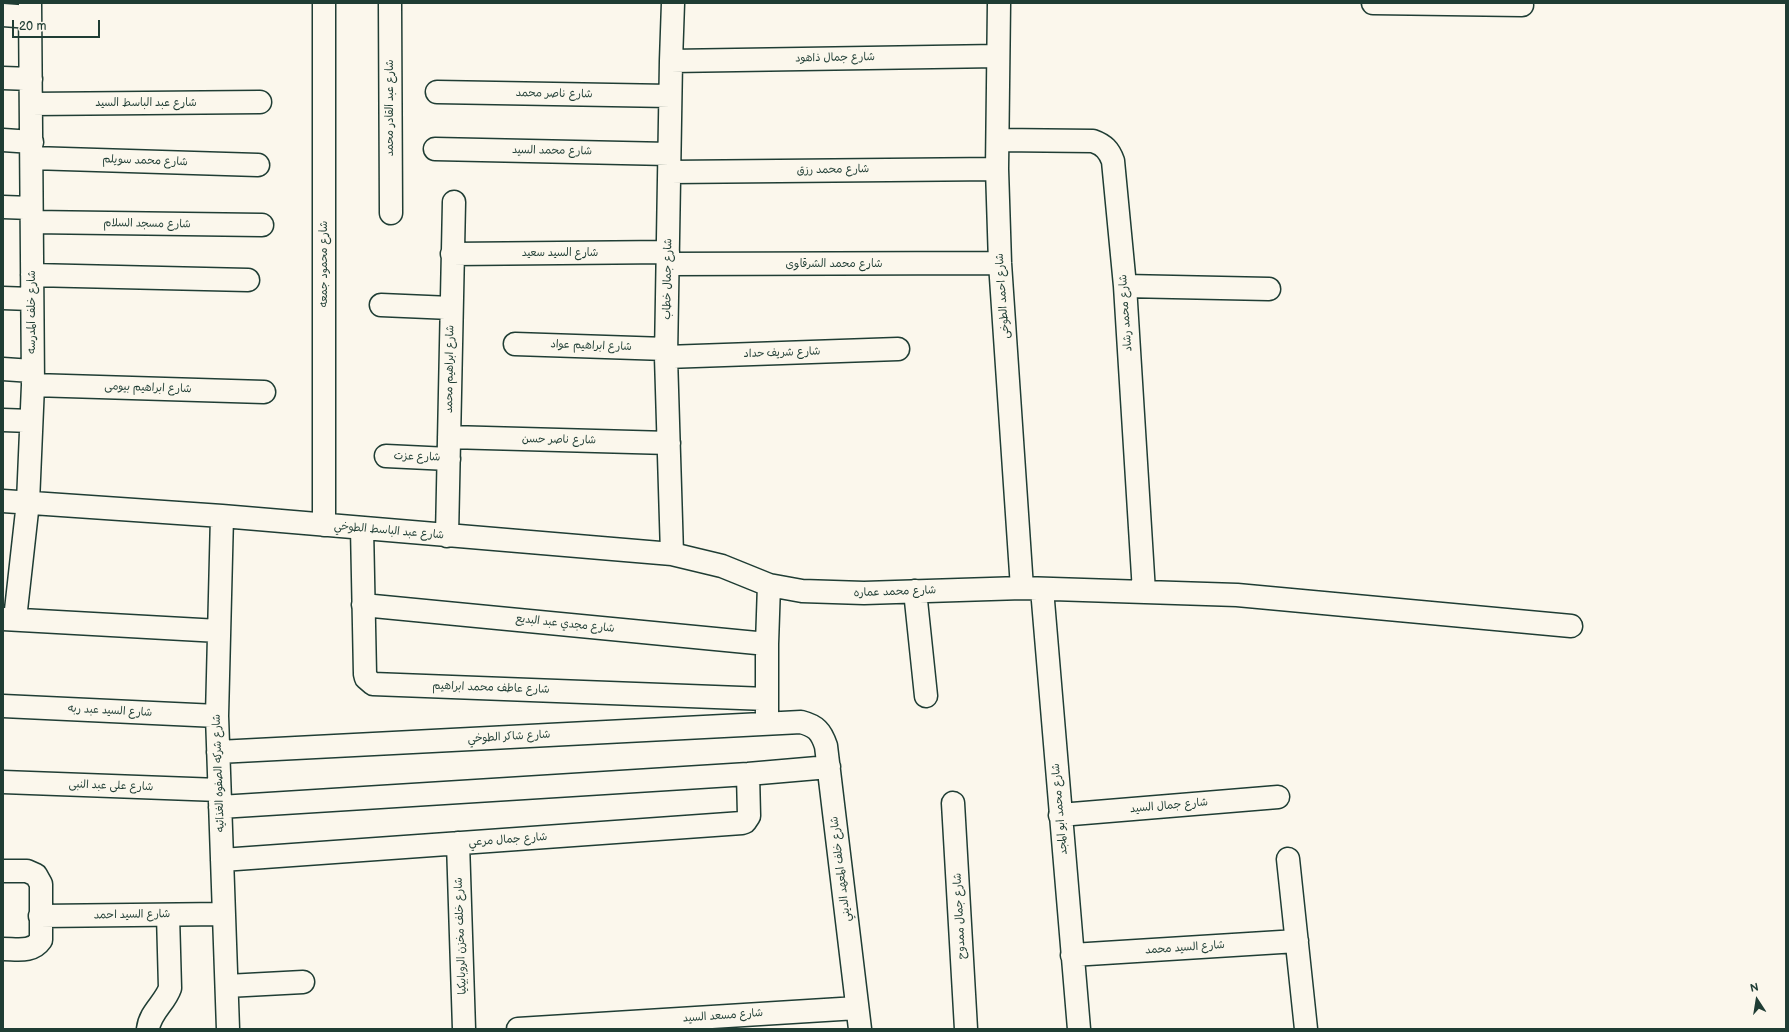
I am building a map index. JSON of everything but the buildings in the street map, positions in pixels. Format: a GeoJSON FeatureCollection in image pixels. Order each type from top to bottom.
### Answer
{"type":"FeatureCollection","features":[{"type":"Feature","properties":{"kind":"street","name":"شارع محمود جمعه"},"geometry":{"type":"LineString","coordinates":[[324,3],[324,525]]}},
{"type":"Feature","properties":{"kind":"street","name":"شارع عبد القادر محمد"},"geometry":{"type":"LineString","coordinates":[[390,3],[391,213]]}},
{"type":"Feature","properties":{"kind":"street","name":"شارع جمال خطاب"},"geometry":{"type":"LineString","coordinates":[[672,554],[666,353],[673,3]]}},
{"type":"Feature","properties":{"kind":"street","name":"شارع احمد الطوخى"},"geometry":{"type":"LineString","coordinates":[[999,3],[997,169],[1000,264],[1032,588]]}},
{"type":"Feature","properties":{"kind":"street"},"geometry":{"type":"LineString","coordinates":[[1373,3],[1522,5]]}},
{"type":"Feature","properties":{"kind":"street"},"geometry":{"type":"LineString","coordinates":[[3,15],[30,10]]}},
{"type":"Feature","properties":{"kind":"street","name":"شارع خلف المدرسه"},"geometry":{"type":"LineString","coordinates":[[9,619],[28,502],[33,378],[30,10]]}},
{"type":"Feature","properties":{"kind":"street","name":"شارع جمال ذاهود"},"geometry":{"type":"LineString","coordinates":[[671,61],[998,56]]}},
{"type":"Feature","properties":{"kind":"street"},"geometry":{"type":"LineString","coordinates":[[3,78],[31,79]]}},
{"type":"Feature","properties":{"kind":"street","name":"شارع ناصر محمد"},"geometry":{"type":"LineString","coordinates":[[438,92],[670,96]]}},
{"type":"Feature","properties":{"kind":"street","name":"شارع عبد الباسط السيد"},"geometry":{"type":"LineString","coordinates":[[31,104],[260,102]]}},
{"type":"Feature","properties":{"kind":"street","name":"شارع محمد سويلم"},"geometry":{"type":"LineString","coordinates":[[3,140],[32,150],[258,165]]}},
{"type":"Feature","properties":{"kind":"street","name":"شارع محمد رشاد"},"geometry":{"type":"LineString","coordinates":[[998,140],[1093,141],[1103,145],[1109,151],[1113,161],[1125,286],[1144,592]]}},
{"type":"Feature","properties":{"kind":"street","name":"شارع محمد السيد"},"geometry":{"type":"LineString","coordinates":[[435,149],[670,163]]}},
{"type":"Feature","properties":{"kind":"street","name":"شارع محمد رزق"},"geometry":{"type":"LineString","coordinates":[[670,163],[997,169]]}},
{"type":"Feature","properties":{"kind":"street","name":"شارع ابراهيم محمد"},"geometry":{"type":"LineString","coordinates":[[447,536],[454,202]]}},
{"type":"Feature","properties":{"kind":"street","name":"شارع مسجد السلام"},"geometry":{"type":"LineString","coordinates":[[3,207],[31,215],[262,225]]}},
{"type":"Feature","properties":{"kind":"street","name":"شارع السيد سعيد"},"geometry":{"type":"LineString","coordinates":[[452,254],[668,258]]}},
{"type":"Feature","properties":{"kind":"street","name":"شارع محمد الشرقاوى"},"geometry":{"type":"LineString","coordinates":[[668,258],[1000,264]]}},
{"type":"Feature","properties":{"kind":"street"},"geometry":{"type":"LineString","coordinates":[[32,276],[248,280]]}},
{"type":"Feature","properties":{"kind":"street"},"geometry":{"type":"LineString","coordinates":[[1125,286],[1269,289]]}},
{"type":"Feature","properties":{"kind":"street"},"geometry":{"type":"LineString","coordinates":[[3,298],[32,299]]}},
{"type":"Feature","properties":{"kind":"street"},"geometry":{"type":"LineString","coordinates":[[381,305],[451,308]]}},
{"type":"Feature","properties":{"kind":"street","name":"شارع ابراهيم عواد"},"geometry":{"type":"LineString","coordinates":[[515,344],[666,353]]}},
{"type":"Feature","properties":{"kind":"street","name":"شارع شريف حداد"},"geometry":{"type":"LineString","coordinates":[[666,353],[898,349]]}},
{"type":"Feature","properties":{"kind":"street","name":"شارع ابراهيم بيومى"},"geometry":{"type":"LineString","coordinates":[[3,369],[33,378],[264,392]]}},
{"type":"Feature","properties":{"kind":"street"},"geometry":{"type":"LineString","coordinates":[[3,420],[31,421]]}},
{"type":"Feature","properties":{"kind":"street","name":"شارع ناصر حسن"},"geometry":{"type":"LineString","coordinates":[[449,437],[669,443]]}},
{"type":"Feature","properties":{"kind":"street","name":"شارع عزت"},"geometry":{"type":"LineString","coordinates":[[386,456],[449,459]]}},
{"type":"Feature","properties":{"kind":"street","name":"شارع عبد الباسط الطوخي"},"geometry":{"type":"LineString","coordinates":[[3,501],[222,516],[672,554],[722,566],[769,585]]}},
{"type":"Feature","properties":{"kind":"street","name":"شارع شركه الصفوه الغذائيه"},"geometry":{"type":"LineString","coordinates":[[222,516],[217,716],[228,1029]]}},
{"type":"Feature","properties":{"kind":"street","name":"شارع عاطف محمد ابراهيم"},"geometry":{"type":"LineString","coordinates":[[362,528],[365,674],[366,678],[373,684],[767,699]]}},
{"type":"Feature","properties":{"kind":"street"},"geometry":{"type":"LineString","coordinates":[[767,724],[769,585]]}},
{"type":"Feature","properties":{"kind":"street","name":"شارع محمد عماره"},"geometry":{"type":"LineString","coordinates":[[769,585],[802,591],[832,593],[1032,588],[1237,595],[1571,626]]}},
{"type":"Feature","properties":{"kind":"street","name":"شارع محمد ابو المجد"},"geometry":{"type":"LineString","coordinates":[[1032,588],[1060,815],[1079,1029]]}},
{"type":"Feature","properties":{"kind":"street"},"geometry":{"type":"LineString","coordinates":[[915,591],[926,696]]}},
{"type":"Feature","properties":{"kind":"street","name":"شارع مجدي عبد البديع"},"geometry":{"type":"LineString","coordinates":[[364,604],[767,644]]}},
{"type":"Feature","properties":{"kind":"street"},"geometry":{"type":"LineString","coordinates":[[9,619],[219,631]]}},
{"type":"Feature","properties":{"kind":"street","name":"شارع السيد عبد ربه"},"geometry":{"type":"LineString","coordinates":[[3,706],[217,716]]}},
{"type":"Feature","properties":{"kind":"street","name":"شارع شاكر الطوخي"},"geometry":{"type":"LineString","coordinates":[[218,752],[801,722]]}},
{"type":"Feature","properties":{"kind":"street","name":"شارع خلف المعهد الديني"},"geometry":{"type":"LineString","coordinates":[[801,722],[813,725],[822,734],[826,746],[860,1029]]}},
{"type":"Feature","properties":{"kind":"street","name":"شارع على عبد النبى"},"geometry":{"type":"LineString","coordinates":[[3,782],[219,799],[748,774],[829,767]]}},
{"type":"Feature","properties":{"kind":"street","name":"شارع جمال مرعي"},"geometry":{"type":"LineString","coordinates":[[222,860],[742,823],[745,822],[749,816],[748,774]]}},
{"type":"Feature","properties":{"kind":"street","name":"شارع جمال السيد"},"geometry":{"type":"LineString","coordinates":[[1060,815],[1278,797]]}},
{"type":"Feature","properties":{"kind":"street","name":"شارع جمال ممدوح"},"geometry":{"type":"LineString","coordinates":[[953,803],[966,1029]]}},
{"type":"Feature","properties":{"kind":"street","name":"شارع خلف مخزن الروبابيكيا"},"geometry":{"type":"LineString","coordinates":[[458,843],[464,1029]]}},
{"type":"Feature","properties":{"kind":"street"},"geometry":{"type":"LineString","coordinates":[[1288,859],[1306,1029]]}},
{"type":"Feature","properties":{"kind":"street"},"geometry":{"type":"LineString","coordinates":[[3,871],[28,871],[36,875],[40,884],[41,940],[36,948],[28,950],[3,949]]}},
{"type":"Feature","properties":{"kind":"street","name":"شارع السيد احمد"},"geometry":{"type":"LineString","coordinates":[[40,916],[224,914]]}},
{"type":"Feature","properties":{"kind":"street"},"geometry":{"type":"LineString","coordinates":[[148,1029],[152,1015],[170,988],[168,915]]}},
{"type":"Feature","properties":{"kind":"street","name":"شارع السيد محمد"},"geometry":{"type":"LineString","coordinates":[[1072,955],[1297,941]]}},
{"type":"Feature","properties":{"kind":"street"},"geometry":{"type":"LineString","coordinates":[[227,986],[303,982]]}},
{"type":"Feature","properties":{"kind":"street","name":"شارع مسعد السيد"},"geometry":{"type":"LineString","coordinates":[[518,1029],[857,1008]]}}]}
